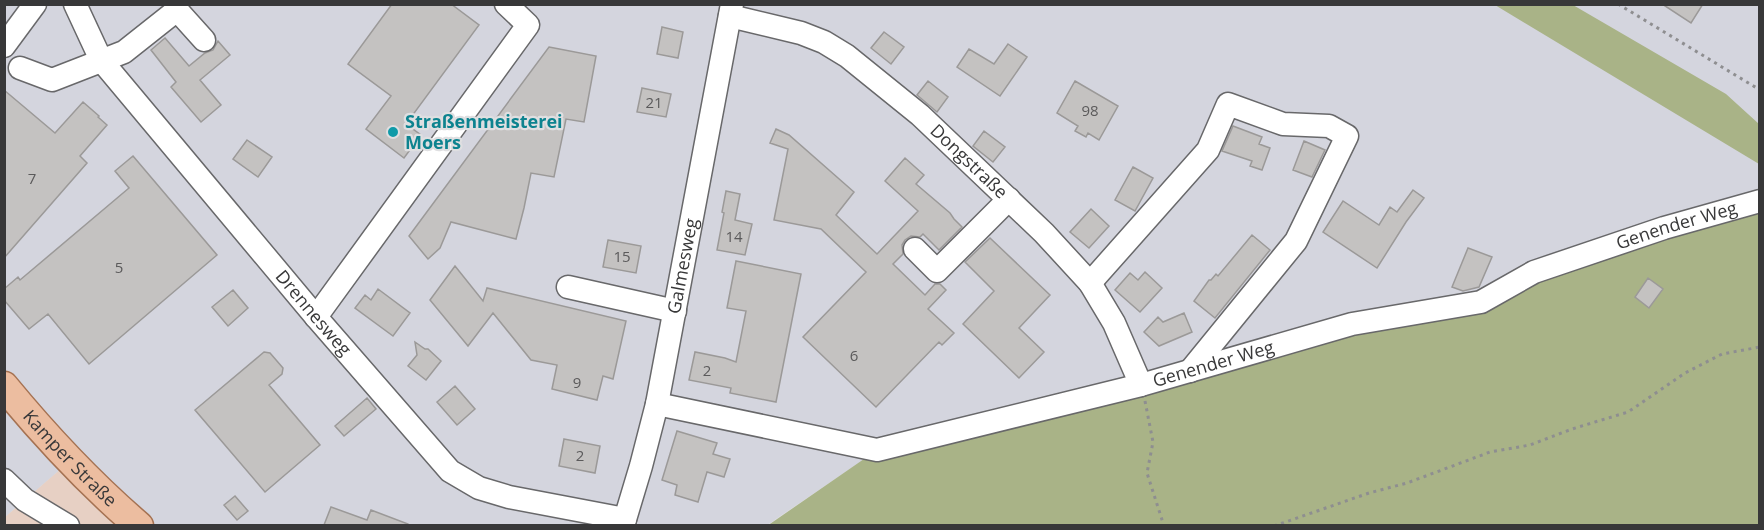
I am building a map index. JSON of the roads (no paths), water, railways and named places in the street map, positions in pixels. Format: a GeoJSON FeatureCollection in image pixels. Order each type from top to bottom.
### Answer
{"type":"FeatureCollection","features":[{"type":"Feature","properties":{"kind":"main road","name":"Kamper Straße"},"geometry":{"type":"LineString","coordinates":[[4,386],[70,461],[139,525]]}},
{"type":"Feature","properties":{"kind":"street"},"geometry":{"type":"LineString","coordinates":[[4,46],[35,4]]}},
{"type":"Feature","properties":{"kind":"street","name":"Drennesweg"},"geometry":{"type":"LineString","coordinates":[[75,4],[101,60],[316,317],[441,462],[458,477],[479,488],[509,497],[624,522]]}},
{"type":"Feature","properties":{"kind":"street"},"geometry":{"type":"LineString","coordinates":[[316,317],[528,25],[506,4]]}},
{"type":"Feature","properties":{"kind":"street"},"geometry":{"type":"LineString","coordinates":[[20,68],[52,80],[124,52],[177,10],[204,40]]}},
{"type":"Feature","properties":{"kind":"street","name":"Dongstraße"},"geometry":{"type":"LineString","coordinates":[[731,10],[824,42],[847,56],[920,115],[1044,233],[1090,283],[1114,323],[1141,385]]}},
{"type":"Feature","properties":{"kind":"street","name":"Galmesweg"},"geometry":{"type":"LineString","coordinates":[[624,522],[657,404],[731,10]]}},
{"type":"Feature","properties":{"kind":"street"},"geometry":{"type":"LineString","coordinates":[[1090,283],[1208,150],[1228,104],[1283,124],[1329,126],[1347,136],[1296,241],[1190,371]]}},
{"type":"Feature","properties":{"kind":"street"},"geometry":{"type":"LineString","coordinates":[[915,249],[937,271],[1009,199]]}},
{"type":"Feature","properties":{"kind":"street","name":"Genender Weg"},"geometry":{"type":"LineString","coordinates":[[657,404],[878,450],[1141,385],[1352,324],[1481,302],[1534,272],[1665,228],[1760,201]]}},
{"type":"Feature","properties":{"kind":"street"},"geometry":{"type":"LineString","coordinates":[[568,287],[675,312]]}},
{"type":"Feature","properties":{"kind":"street"},"geometry":{"type":"LineString","coordinates":[[4,480],[25,500],[68,525]]}},
{"type":"Feature","properties":{"kind":"place","name":"Straßenmeisterei Moers"},"geometry":{"type":"Point","coordinates":[393,132]}}]}
